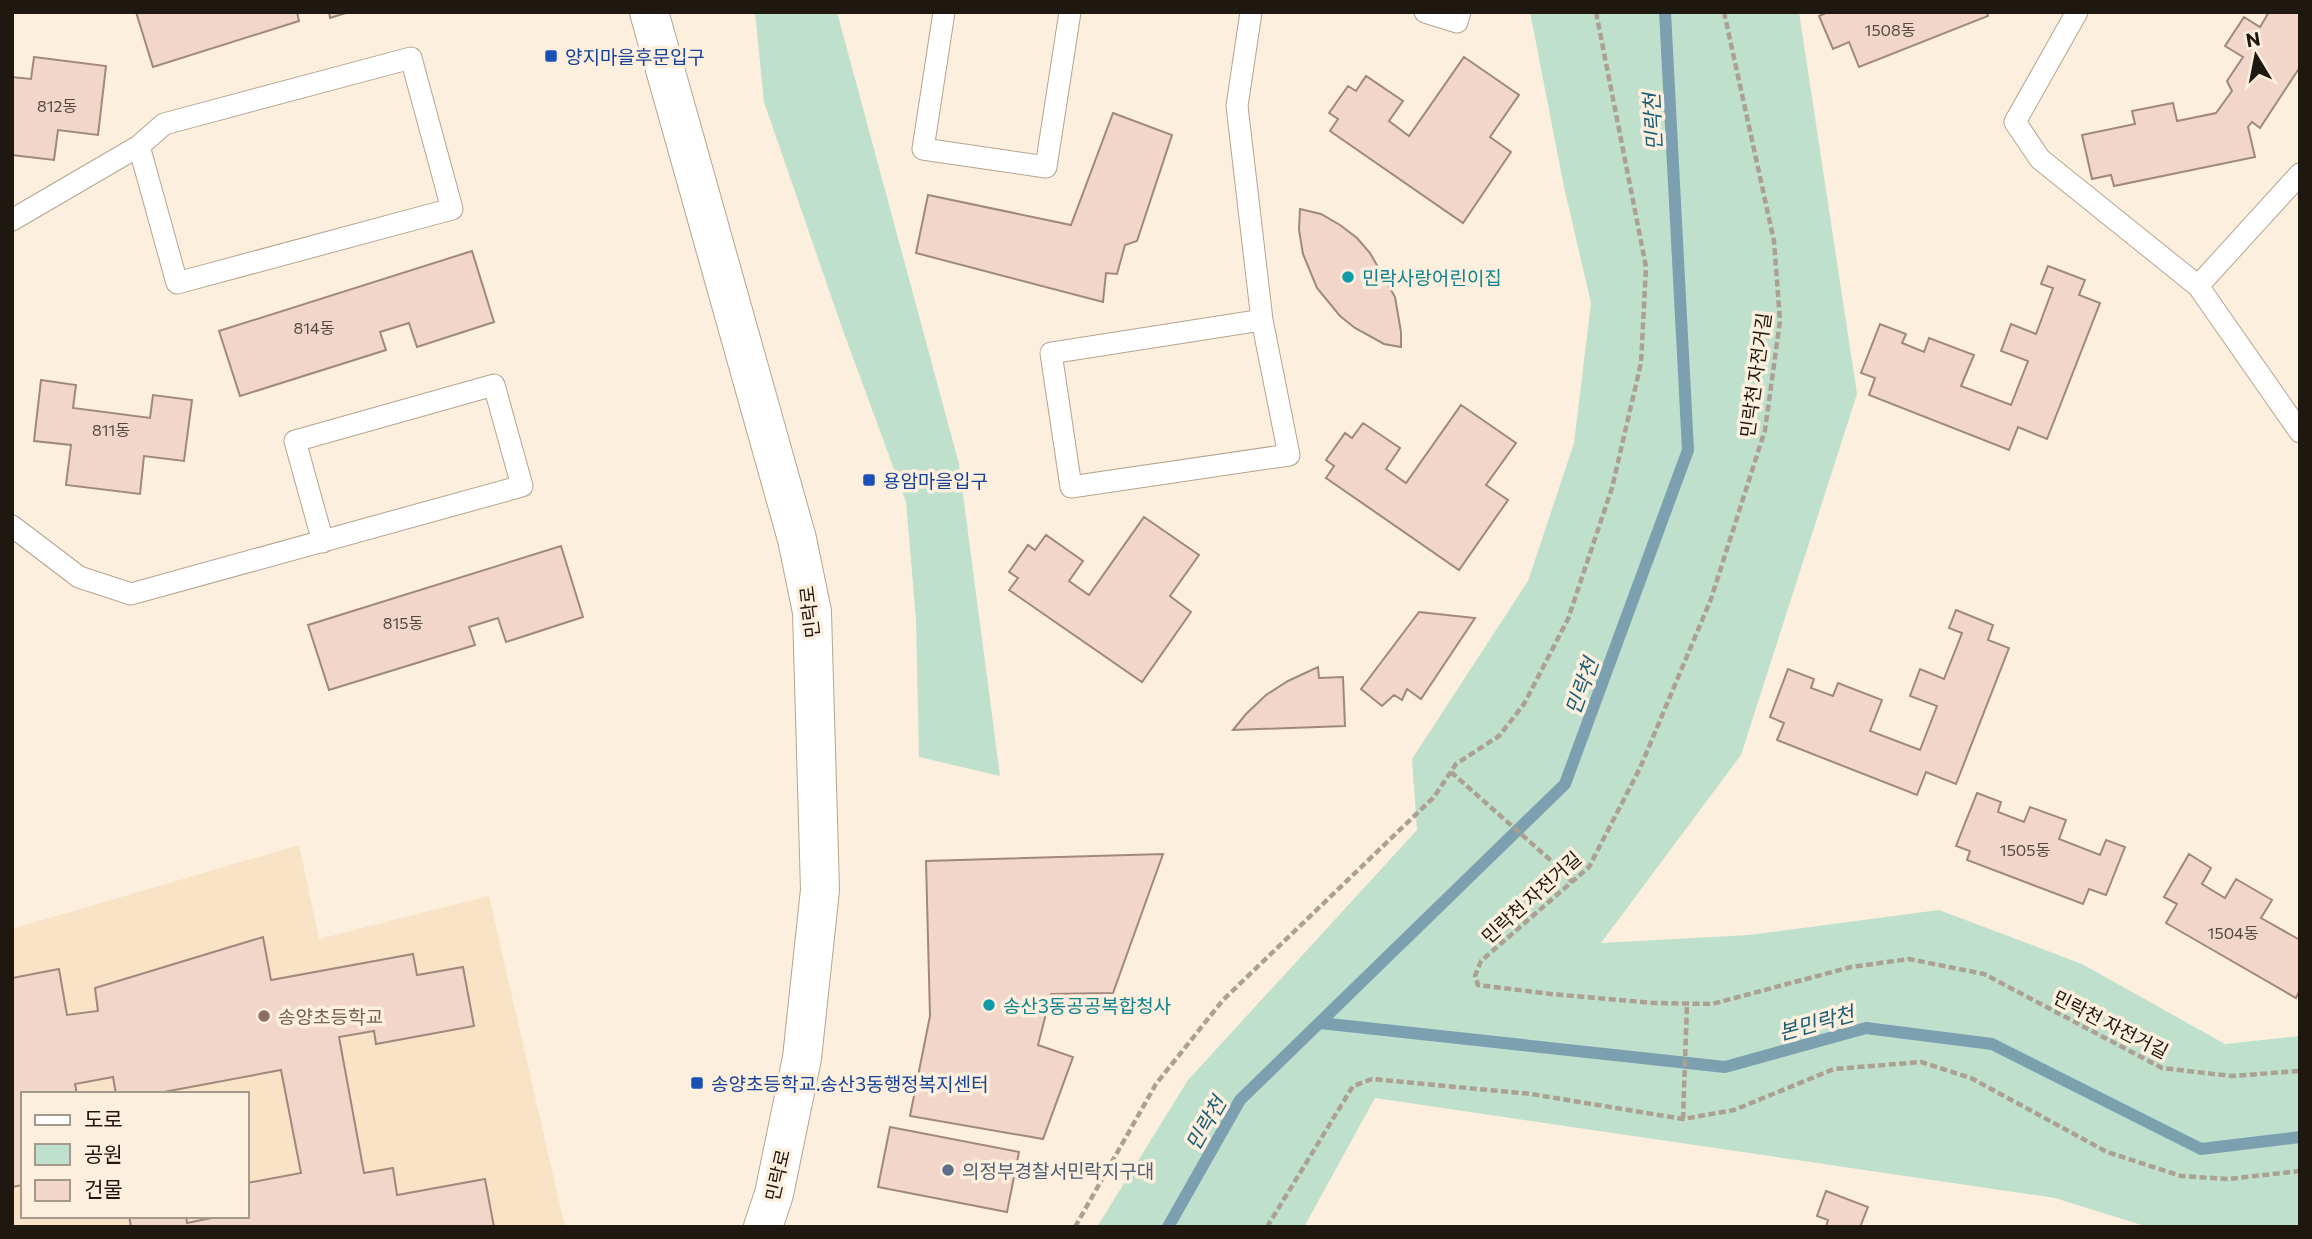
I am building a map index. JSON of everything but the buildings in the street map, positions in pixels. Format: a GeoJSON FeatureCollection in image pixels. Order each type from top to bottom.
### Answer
{"type":"FeatureCollection","features":[{"type":"Feature","properties":{"kind":"main road","name":"민락로"},"geometry":{"type":"LineString","coordinates":[[649,12],[797,539],[812,612],[820,890],[802,1058],[769,1210]]}},
{"type":"Feature","properties":{"kind":"lane"},"geometry":{"type":"LineString","coordinates":[[944,12],[923,149],[1046,167],[1070,12]]}},
{"type":"Feature","properties":{"kind":"lane"},"geometry":{"type":"LineString","coordinates":[[1251,12],[1237,106],[1262,320],[1289,455],[1071,487],[1051,353],[1262,320]]}},
{"type":"Feature","properties":{"kind":"lane"},"geometry":{"type":"LineString","coordinates":[[1425,12],[1457,22],[1460,12]]}},
{"type":"Feature","properties":{"kind":"lane"},"geometry":{"type":"LineString","coordinates":[[2077,12],[2015,122],[2040,159],[2198,286],[2300,432]]}},
{"type":"Feature","properties":{"kind":"lane"},"geometry":{"type":"LineString","coordinates":[[12,220],[139,146],[164,124],[411,58],[452,209],[177,283],[139,146]]}},
{"type":"Feature","properties":{"kind":"lane"},"geometry":{"type":"LineString","coordinates":[[2198,286],[2300,174]]}},
{"type":"Feature","properties":{"kind":"lane"},"geometry":{"type":"LineString","coordinates":[[12,526],[79,577],[131,594],[323,542],[522,486],[494,385],[295,440],[323,542]]}},
{"type":"Feature","properties":{"kind":"path"},"geometry":{"type":"LineString","coordinates":[[1075,1227],[1156,1084],[1223,1000],[1434,797],[1456,764],[1499,736],[1524,704],[1568,619],[1612,488],[1642,363],[1646,267],[1596,12]]}},
{"type":"Feature","properties":{"kind":"path","name":"민락천 자전거길"},"geometry":{"type":"LineString","coordinates":[[1724,12],[1774,241],[1780,321],[1765,430],[1711,599],[1640,768],[1590,867],[1481,961],[1475,976],[1478,985],[1564,996],[1712,1004],[1851,967],[1909,959],[1984,974],[2162,1068],[2231,1076],[2300,1071]]}},
{"type":"Feature","properties":{"kind":"path"},"geometry":{"type":"LineString","coordinates":[[1451,772],[1572,882]]}},
{"type":"Feature","properties":{"kind":"path"},"geometry":{"type":"LineString","coordinates":[[1683,1119],[1687,1004]]}},
{"type":"Feature","properties":{"kind":"path"},"geometry":{"type":"LineString","coordinates":[[1267,1227],[1353,1086],[1372,1079],[1531,1094],[1683,1119],[1734,1110],[1834,1069],[1921,1062],[1971,1078],[2107,1152],[2180,1176],[2228,1179],[2300,1171]]}},
{"type":"Feature","properties":{"kind":"shaded area","name":"송양초등학교"},"geometry":{"type":"Polygon","coordinates":[[[299,845],[319,939],[489,896],[565,1227],[12,1227],[12,929],[299,845]]]}},
{"type":"Feature","properties":{"kind":"green space"},"geometry":{"type":"Polygon","coordinates":[[[755,12],[837,12],[959,464],[1000,776],[919,757],[916,619],[906,502],[764,102],[755,12]]]}},
{"type":"Feature","properties":{"kind":"green space"},"geometry":{"type":"Polygon","coordinates":[[[1530,12],[1799,12],[1857,394],[1741,755],[1601,943],[1749,935],[1939,910],[2082,964],[2225,1044],[2300,1036],[2300,1227],[2148,1227],[2055,1198],[1375,1098],[1304,1227],[1097,1227],[1188,1080],[1417,830],[1412,759],[1528,581],[1574,443],[1591,303],[1564,187],[1530,12]]]}},
{"type":"Feature","properties":{"kind":"waterway","name":"민락천"},"geometry":{"type":"LineString","coordinates":[[1168,1227],[1240,1100],[1565,784],[1688,450],[1665,12]]}},
{"type":"Feature","properties":{"kind":"waterway","name":"본민락천"},"geometry":{"type":"LineString","coordinates":[[1320,1023],[1725,1067],[1866,1028],[1992,1044],[2201,1149],[2300,1137]]}},
{"type":"Feature","properties":{"kind":"place","name":"양지마을후문입구"},"geometry":{"type":"Point","coordinates":[551,56]}},
{"type":"Feature","properties":{"kind":"place","name":"민락사랑어린이집"},"geometry":{"type":"Point","coordinates":[1348,277]}},
{"type":"Feature","properties":{"kind":"place","name":"용암마을입구"},"geometry":{"type":"Point","coordinates":[869,480]}},
{"type":"Feature","properties":{"kind":"place","name":"송산3동공공복합청사"},"geometry":{"type":"Point","coordinates":[989,1005]}},
{"type":"Feature","properties":{"kind":"place","name":"송양초등학교"},"geometry":{"type":"Point","coordinates":[264,1016]}},
{"type":"Feature","properties":{"kind":"place","name":"송양초등학교.송산3동행정복지센터"},"geometry":{"type":"Point","coordinates":[697,1083]}},
{"type":"Feature","properties":{"kind":"place","name":"의정부경찰서민락지구대"},"geometry":{"type":"Point","coordinates":[948,1170]}}]}
